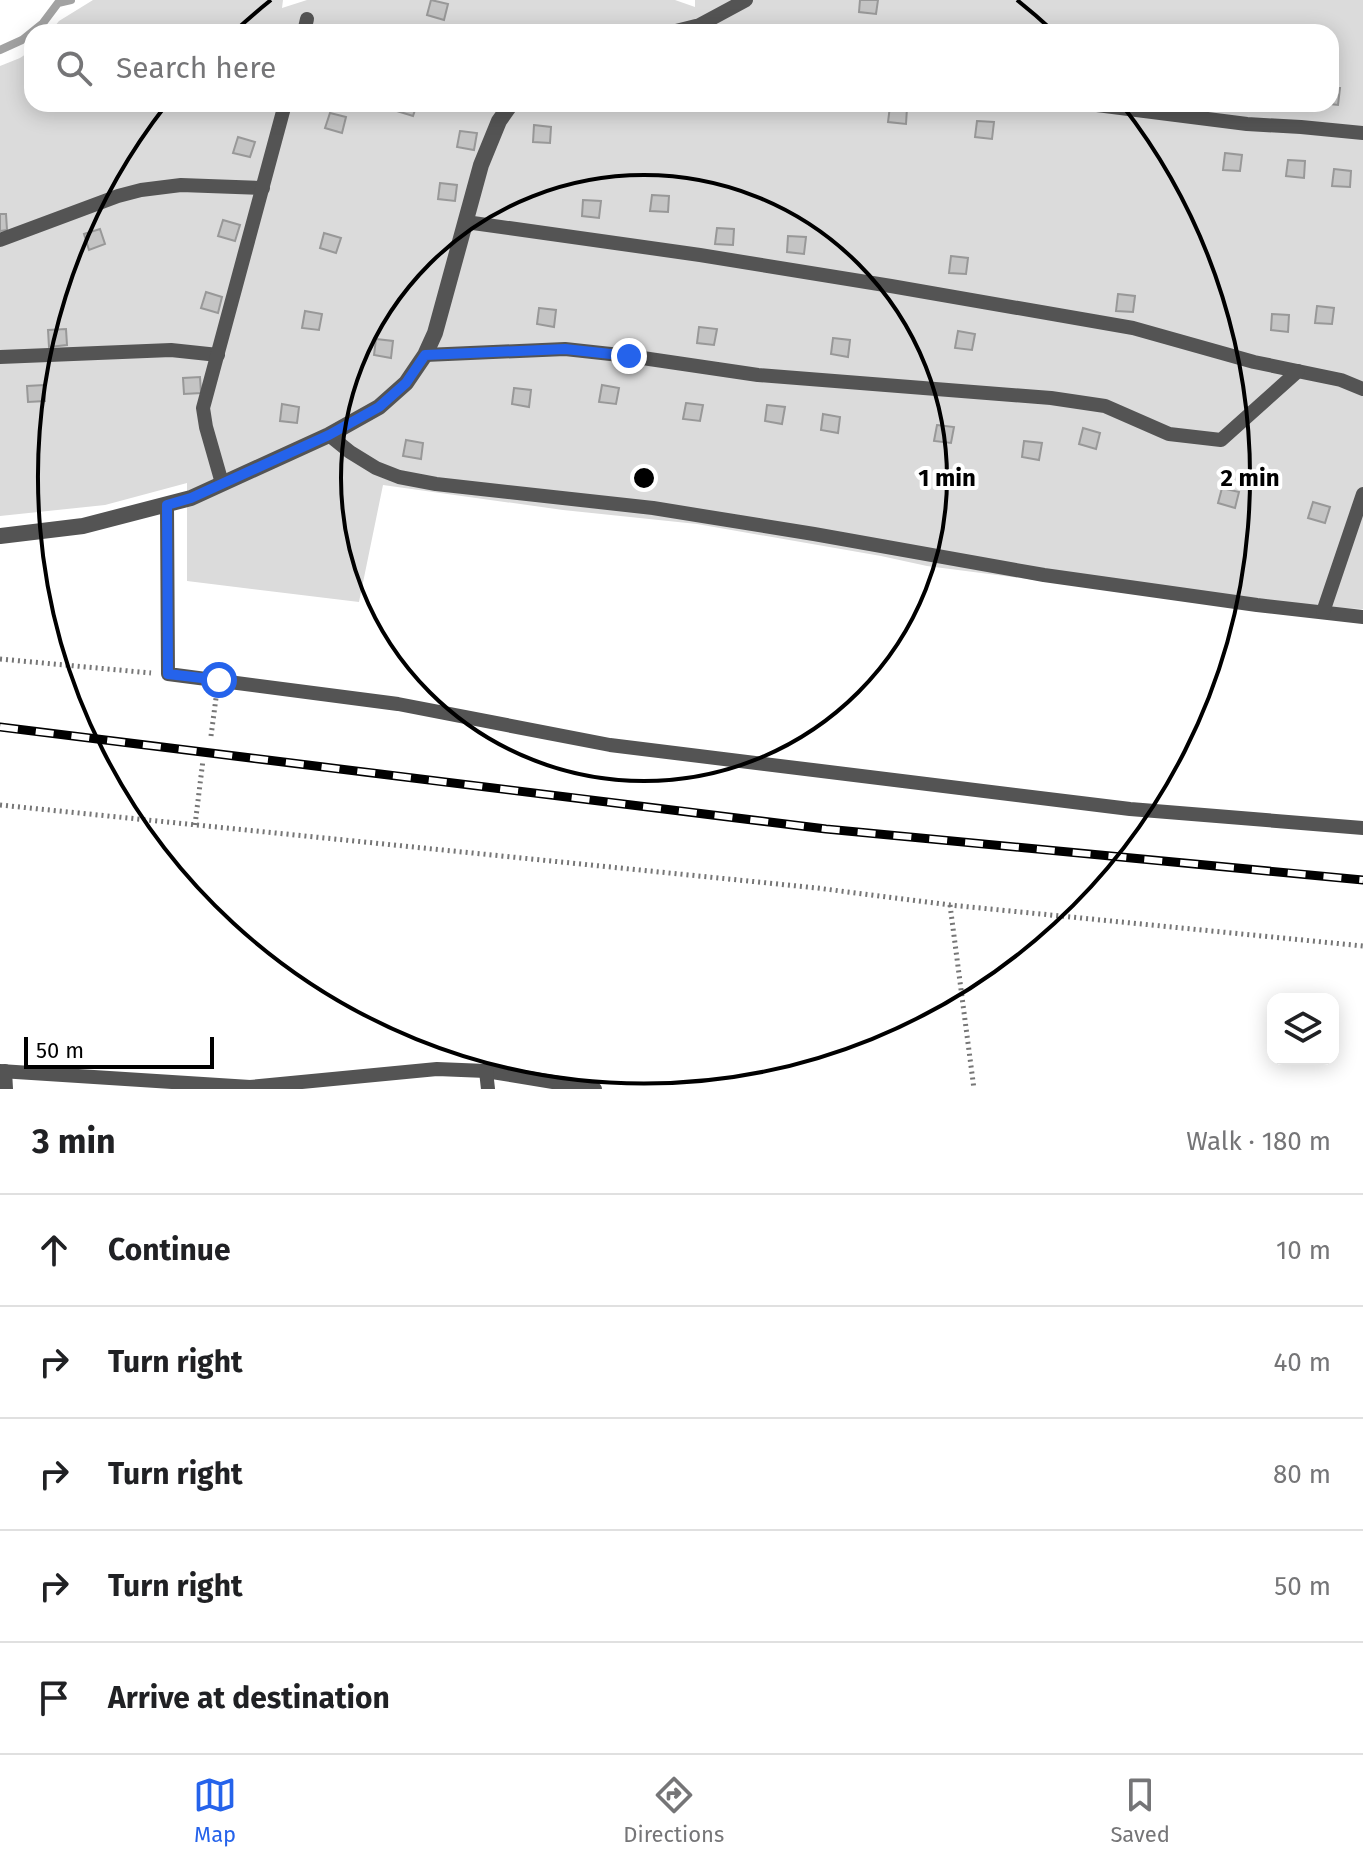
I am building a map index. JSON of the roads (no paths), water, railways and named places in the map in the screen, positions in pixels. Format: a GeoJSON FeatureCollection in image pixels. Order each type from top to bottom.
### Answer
{"type":"FeatureCollection","features":[{"type":"Feature","properties":{"kind":"street"},"geometry":{"type":"LineString","coordinates":[[0,536],[83,526],[191,498],[329,435],[379,407],[406,383],[435,333],[481,165],[505,112]]}},
{"type":"Feature","properties":{"kind":"lane"},"geometry":{"type":"LineString","coordinates":[[712,24],[746,0]]}},
{"type":"Feature","properties":{"kind":"lane"},"geometry":{"type":"LineString","coordinates":[[222,483],[203,408],[283,112]]}},
{"type":"Feature","properties":{"kind":"lane"},"geometry":{"type":"LineString","coordinates":[[1152,112],[1247,124],[1363,133]]}},
{"type":"Feature","properties":{"kind":"lane"},"geometry":{"type":"LineString","coordinates":[[0,240],[141,190],[181,185],[263,188]]}},
{"type":"Feature","properties":{"kind":"lane"},"geometry":{"type":"LineString","coordinates":[[466,222],[700,255],[1133,328],[1254,362],[1341,380],[1363,389]]}},
{"type":"Feature","properties":{"kind":"lane"},"geometry":{"type":"LineString","coordinates":[[425,355],[565,349],[758,375],[1051,398],[1105,406],[1169,434],[1221,440],[1298,371]]}},
{"type":"Feature","properties":{"kind":"lane"},"geometry":{"type":"LineString","coordinates":[[0,357],[171,350],[218,355]]}},
{"type":"Feature","properties":{"kind":"lane"},"geometry":{"type":"LineString","coordinates":[[329,435],[376,468],[399,477],[436,484],[653,508],[1044,575],[1363,617]]}},
{"type":"Feature","properties":{"kind":"lane"},"geometry":{"type":"LineString","coordinates":[[1323,612],[1363,494]]}},
{"type":"Feature","properties":{"kind":"lane"},"geometry":{"type":"LineString","coordinates":[[167,505],[168,674],[398,704],[610,745],[1130,809],[1363,828]]}},
{"type":"Feature","properties":{"kind":"lane"},"geometry":{"type":"LineString","coordinates":[[6,1089],[3,1071],[250,1088],[437,1069],[486,1071],[595,1089]]}},
{"type":"Feature","properties":{"kind":"lane"},"geometry":{"type":"LineString","coordinates":[[486,1071],[488,1089]]}},
{"type":"Feature","properties":{"kind":"waterway"},"geometry":{"type":"LineString","coordinates":[[42,24],[58,3],[71,0]]}},
{"type":"Feature","properties":{"kind":"waterway"},"geometry":{"type":"LineString","coordinates":[[0,50],[24,38]]}},
{"type":"Feature","properties":{"kind":"railway"},"geometry":{"type":"LineString","coordinates":[[0,727],[826,829],[1363,880]]}}]}
